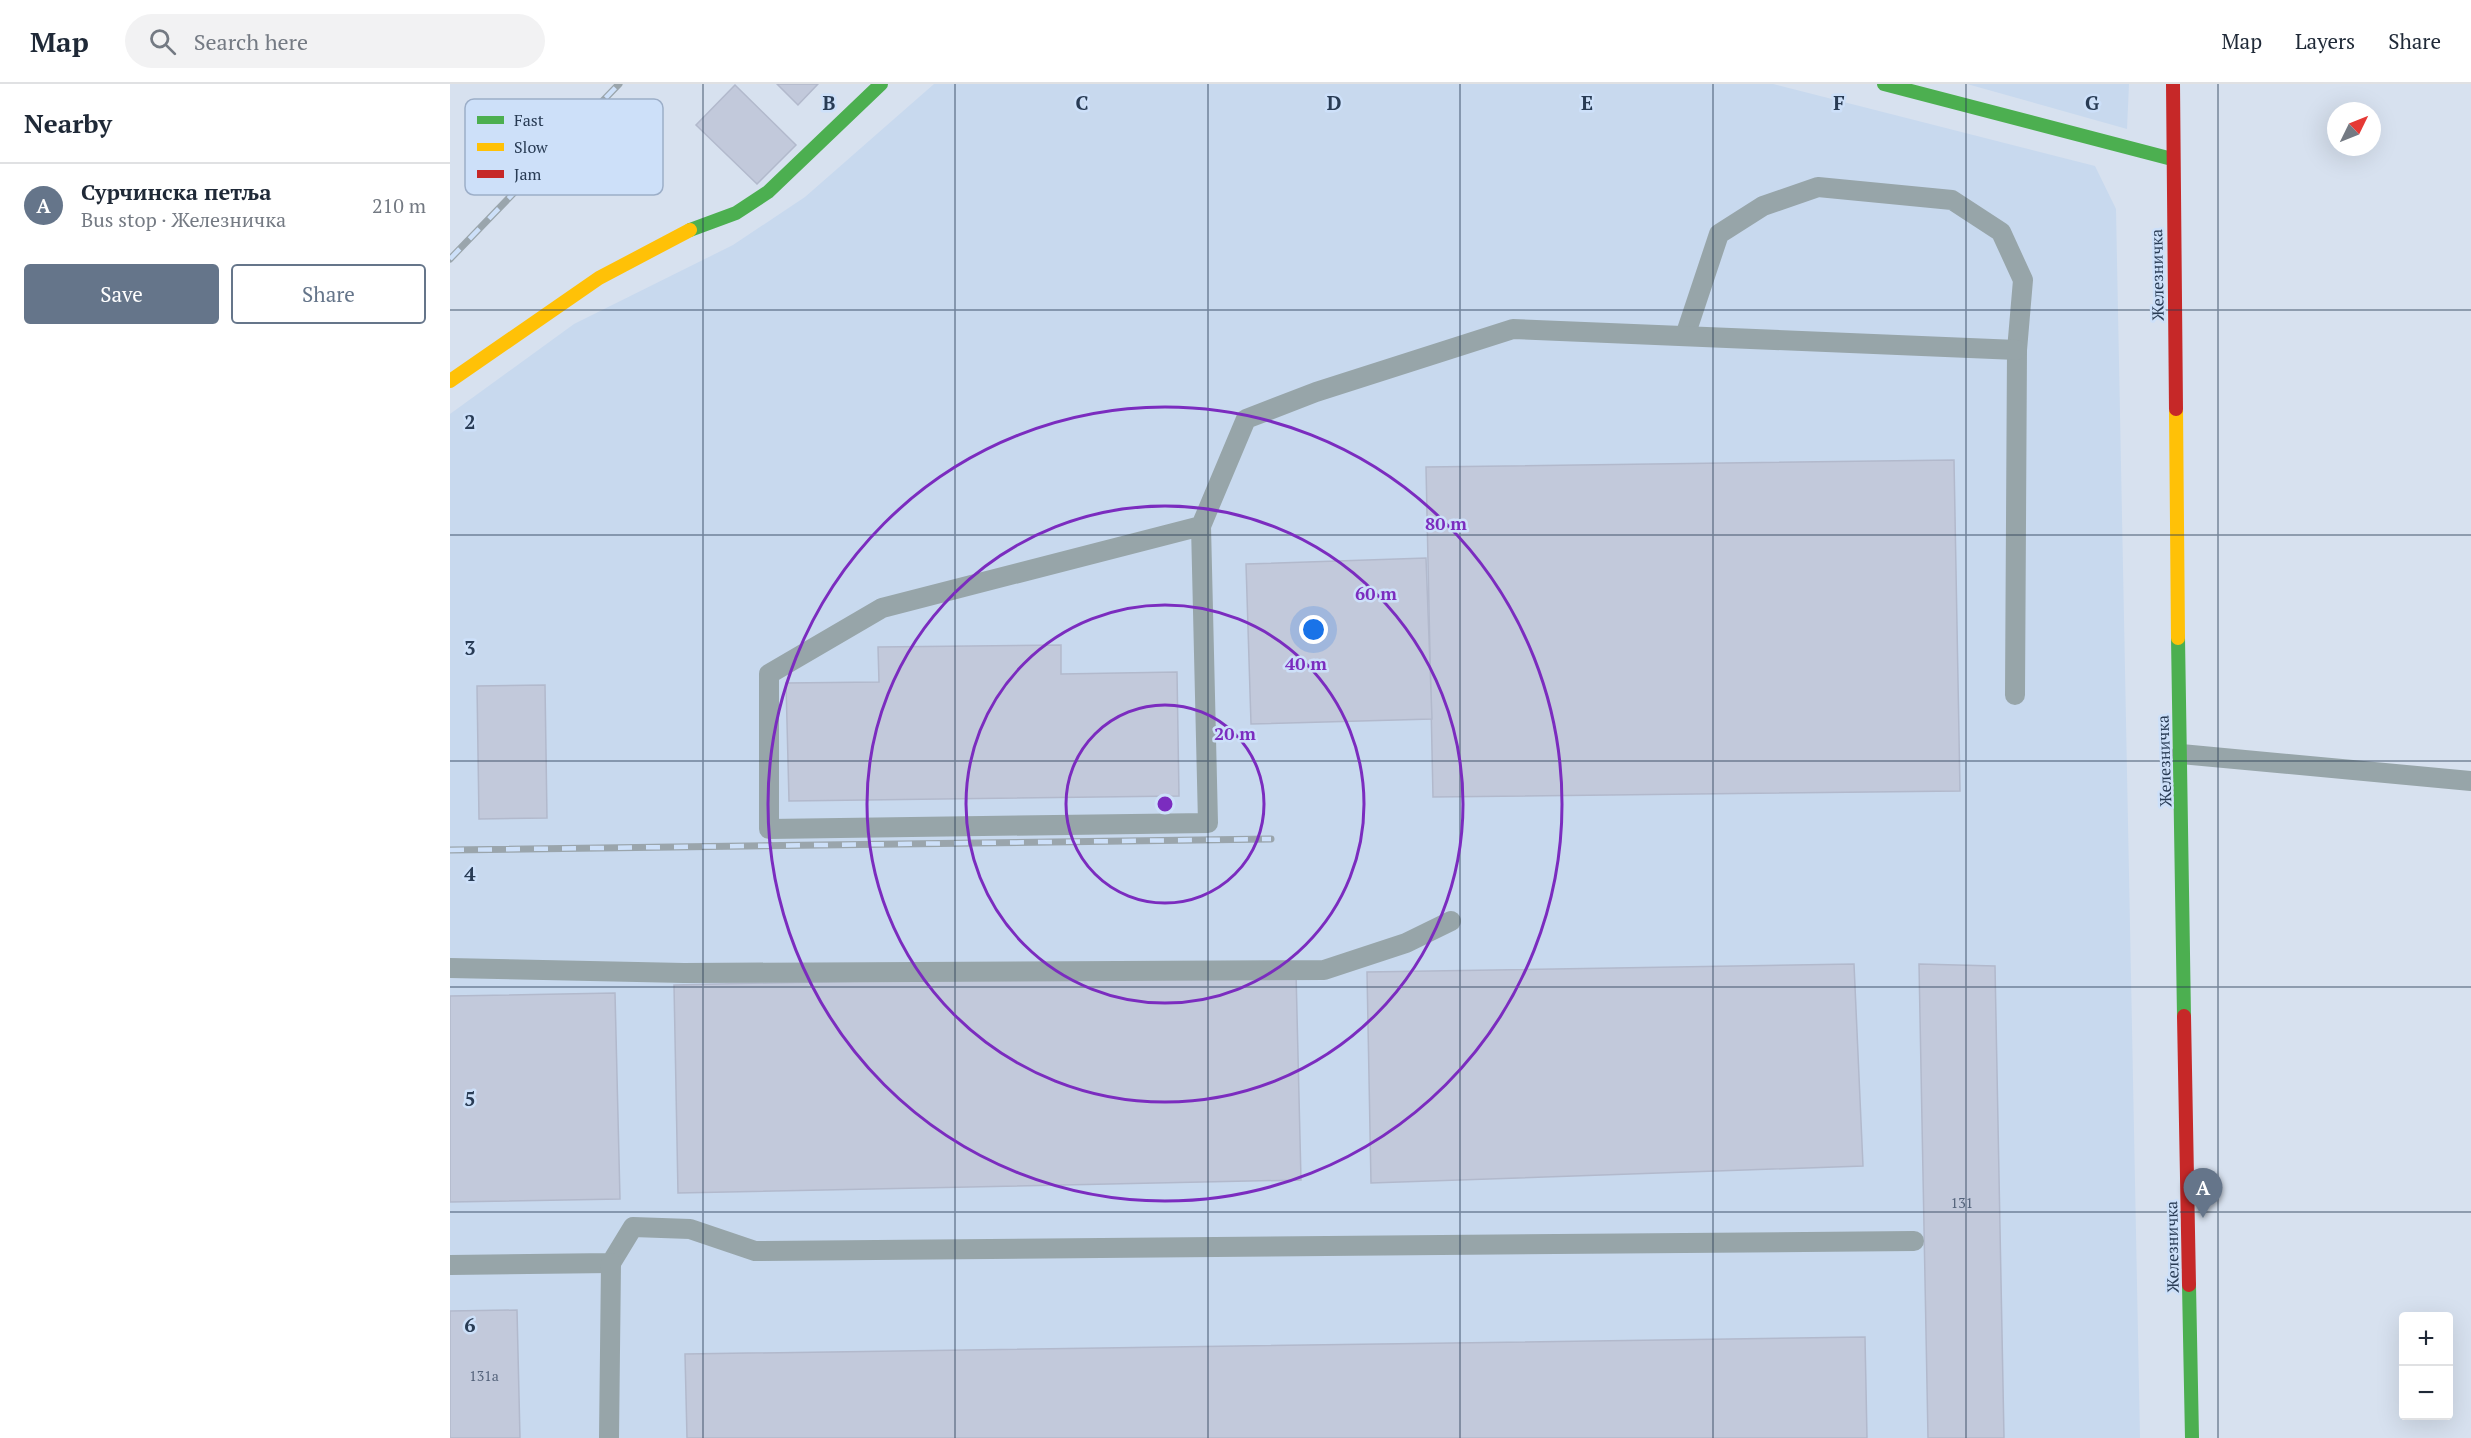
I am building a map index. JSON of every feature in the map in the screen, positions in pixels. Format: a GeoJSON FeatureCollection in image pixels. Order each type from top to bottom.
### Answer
{"type":"FeatureCollection","features":[{"type":"Feature","properties":{"kind":"main road"},"geometry":{"type":"LineString","coordinates":[[450,381],[503,341],[598,278],[688,231],[736,213],[768,192],[881,84]]}},
{"type":"Feature","properties":{"kind":"main road"},"geometry":{"type":"LineString","coordinates":[[1884,84],[2172,159]]}},
{"type":"Feature","properties":{"kind":"main road","name":"Железничка"},"geometry":{"type":"LineString","coordinates":[[2173,84],[2172,159],[2192,1438]]}},
{"type":"Feature","properties":{"kind":"lane"},"geometry":{"type":"LineString","coordinates":[[1685,336],[1719,234],[1762,206],[1818,187],[1952,200],[2001,232],[2024,280],[2017,350],[2015,695]]}},
{"type":"Feature","properties":{"kind":"lane"},"geometry":{"type":"LineString","coordinates":[[1201,526],[882,609],[769,674],[769,829],[1208,823],[1201,526],[1246,419],[1316,392],[1513,330],[2017,350]]}},
{"type":"Feature","properties":{"kind":"lane"},"geometry":{"type":"LineString","coordinates":[[2181,754],[2471,781]]}},
{"type":"Feature","properties":{"kind":"lane"},"geometry":{"type":"LineString","coordinates":[[450,968],[684,973],[1324,970],[1406,943],[1452,921]]}},
{"type":"Feature","properties":{"kind":"lane"},"geometry":{"type":"LineString","coordinates":[[609,1438],[611,1263],[633,1227],[690,1229],[755,1251],[1914,1241]]}},
{"type":"Feature","properties":{"kind":"lane"},"geometry":{"type":"LineString","coordinates":[[450,1265],[611,1263]]}},
{"type":"Feature","properties":{"kind":"shaded area"},"geometry":{"type":"Polygon","coordinates":[[[934,84],[1773,84],[2095,166],[2116,209],[2140,1438],[450,1438],[450,414],[574,324],[733,245],[805,197],[934,84]]]}},
{"type":"Feature","properties":{"kind":"shaded area"},"geometry":{"type":"Polygon","coordinates":[[[1967,84],[2129,84],[2127,129],[1967,84]]]}},
{"type":"Feature","properties":{"kind":"building"},"geometry":{"type":"Polygon","coordinates":[[[777,84],[818,84],[798,105],[777,84]]]}},
{"type":"Feature","properties":{"kind":"building"},"geometry":{"type":"Polygon","coordinates":[[[735,85],[796,145],[757,184],[696,125],[735,85]]]}},
{"type":"Feature","properties":{"kind":"building"},"geometry":{"type":"Polygon","coordinates":[[[1954,460],[1960,791],[1433,797],[1426,467],[1954,460]]]}},
{"type":"Feature","properties":{"kind":"building"},"geometry":{"type":"Polygon","coordinates":[[[1426,558],[1432,719],[1251,724],[1246,564],[1426,558]]]}},
{"type":"Feature","properties":{"kind":"building"},"geometry":{"type":"Polygon","coordinates":[[[1061,645],[1061,674],[1177,672],[1179,796],[789,801],[786,683],[879,682],[878,647],[1061,645]]]}},
{"type":"Feature","properties":{"kind":"building"},"geometry":{"type":"Polygon","coordinates":[[[545,685],[547,818],[479,819],[477,686],[545,685]]]}},
{"type":"Feature","properties":{"kind":"building"},"geometry":{"type":"Polygon","coordinates":[[[1854,964],[1863,1166],[1371,1183],[1367,972],[1854,964]]]}},
{"type":"Feature","properties":{"kind":"building"},"geometry":{"type":"Polygon","coordinates":[[[1919,964],[1995,966],[2004,1438],[1928,1438],[1919,964]]]}},
{"type":"Feature","properties":{"kind":"building"},"geometry":{"type":"Polygon","coordinates":[[[1296,972],[1301,1180],[678,1193],[674,985],[1296,972]]]}},
{"type":"Feature","properties":{"kind":"building"},"geometry":{"type":"Polygon","coordinates":[[[615,993],[620,1199],[450,1202],[450,996],[615,993]]]}},
{"type":"Feature","properties":{"kind":"building"},"geometry":{"type":"Polygon","coordinates":[[[517,1310],[520,1438],[450,1438],[450,1311],[517,1310]]]}},
{"type":"Feature","properties":{"kind":"building"},"geometry":{"type":"Polygon","coordinates":[[[1865,1337],[1867,1438],[687,1438],[685,1354],[1865,1337]]]}},
{"type":"Feature","properties":{"kind":"railway"},"geometry":{"type":"LineString","coordinates":[[605,99],[619,84]]}},
{"type":"Feature","properties":{"kind":"railway"},"geometry":{"type":"LineString","coordinates":[[450,259],[512,195]]}},
{"type":"Feature","properties":{"kind":"railway"},"geometry":{"type":"LineString","coordinates":[[450,850],[1271,839]]}},
{"type":"Feature","properties":{"kind":"traffic: fast"},"geometry":{"type":"LineString","coordinates":[[690,230],[736,213],[768,192],[881,84]]}},
{"type":"Feature","properties":{"kind":"traffic: fast"},"geometry":{"type":"LineString","coordinates":[[1884,84],[2172,159]]}},
{"type":"Feature","properties":{"kind":"traffic: fast"},"geometry":{"type":"LineString","coordinates":[[2178,638],[2184,1016]]}},
{"type":"Feature","properties":{"kind":"traffic: fast"},"geometry":{"type":"LineString","coordinates":[[2189,1285],[2192,1438]]}},
{"type":"Feature","properties":{"kind":"traffic: slow"},"geometry":{"type":"LineString","coordinates":[[450,381],[599,278],[690,230]]}},
{"type":"Feature","properties":{"kind":"traffic: slow"},"geometry":{"type":"LineString","coordinates":[[2176,409],[2178,638]]}},
{"type":"Feature","properties":{"kind":"traffic: jam"},"geometry":{"type":"LineString","coordinates":[[2173,84],[2176,409]]}},
{"type":"Feature","properties":{"kind":"traffic: jam"},"geometry":{"type":"LineString","coordinates":[[2184,1016],[2189,1285]]}},
{"type":"Feature","properties":{"kind":"place","name":"Сурчинска петља"},"geometry":{"type":"Point","coordinates":[2203,1218]}}]}
